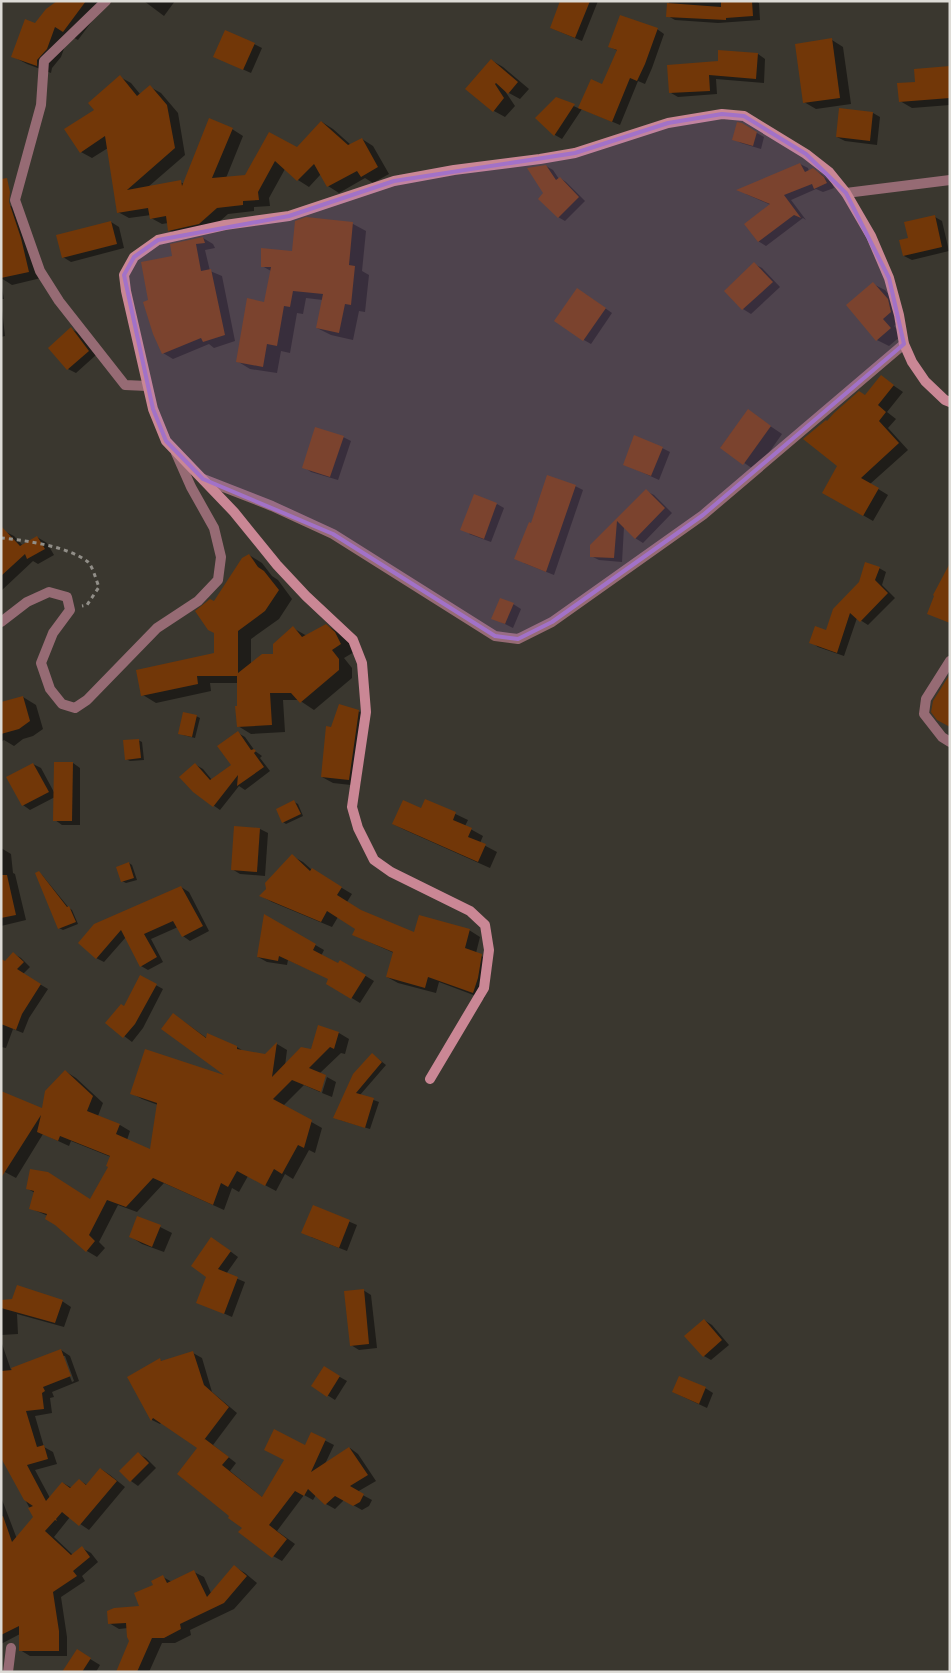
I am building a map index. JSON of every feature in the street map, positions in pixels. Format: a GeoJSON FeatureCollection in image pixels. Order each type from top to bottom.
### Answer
{"type":"FeatureCollection","features":[{"type":"Feature","properties":{"kind":"street"},"geometry":{"type":"LineString","coordinates":[[106,1],[44,60],[41,106],[15,200],[40,272],[60,301],[125,385],[147,386]]}},
{"type":"Feature","properties":{"kind":"street"},"geometry":{"type":"LineString","coordinates":[[430,1079],[484,988],[489,950],[485,925],[470,911],[391,872],[374,860],[358,828],[352,807],[366,712],[362,662],[353,640],[276,565],[234,512],[175,450],[162,433],[152,409],[126,291],[124,275],[134,257],[158,240],[225,225],[289,216],[394,182],[454,170],[540,160],[575,153],[668,123],[722,114],[744,116],[806,154],[829,172],[846,193],[871,236],[889,278],[899,315],[904,344],[912,362],[925,381],[945,400],[950,402]]}},
{"type":"Feature","properties":{"kind":"street"},"geometry":{"type":"LineString","coordinates":[[846,193],[950,180]]}},
{"type":"Feature","properties":{"kind":"street"},"geometry":{"type":"LineString","coordinates":[[203,479],[272,506],[333,534],[494,636],[518,639],[552,622],[703,515],[904,344]]}},
{"type":"Feature","properties":{"kind":"street"},"geometry":{"type":"LineString","coordinates":[[1,622],[27,602],[49,592],[67,597],[70,610],[53,633],[41,663],[50,689],[62,704],[74,708],[87,700],[157,628],[198,600],[218,580],[221,557],[214,528],[191,487],[175,450]]}},
{"type":"Feature","properties":{"kind":"street"},"geometry":{"type":"LineString","coordinates":[[950,661],[926,699],[924,714],[942,737],[950,742]]}},
{"type":"Feature","properties":{"kind":"street"},"geometry":{"type":"LineString","coordinates":[[8,1672],[12,1648]]}},
{"type":"Feature","properties":{"kind":"path"},"geometry":{"type":"LineString","coordinates":[[1,538],[23,540],[65,550],[89,563],[99,587],[87,605],[70,610]]}},
{"type":"Feature","properties":{"kind":"highlighted area"},"geometry":{"type":"Polygon","coordinates":[[[722,114],[744,116],[806,154],[846,193],[889,278],[904,344],[703,515],[552,622],[518,639],[495,636],[333,534],[203,479],[166,441],[153,409],[124,275],[134,257],[158,240],[289,216],[394,181],[575,153],[668,123],[722,114]]]}},
{"type":"Feature","properties":{"kind":"building"},"geometry":{"type":"Polygon","coordinates":[[[57,1],[86,1],[63,32],[55,27],[47,49],[37,60],[37,66],[11,57],[25,19],[35,23],[46,9],[57,1]]]}},
{"type":"Feature","properties":{"kind":"building"},"geometry":{"type":"Polygon","coordinates":[[[560,1],[590,1],[575,38],[550,28],[560,1]]]}},
{"type":"Feature","properties":{"kind":"building"},"geometry":{"type":"Polygon","coordinates":[[[721,1],[752,1],[753,16],[726,18],[726,20],[666,17],[667,3],[721,7],[721,1]]]}},
{"type":"Feature","properties":{"kind":"building"},"geometry":{"type":"Polygon","coordinates":[[[620,15],[658,28],[637,81],[630,78],[612,122],[578,108],[591,79],[602,84],[617,50],[608,47],[620,15]]]}},
{"type":"Feature","properties":{"kind":"building"},"geometry":{"type":"Polygon","coordinates":[[[225,30],[255,43],[243,70],[213,57],[225,30]]]}},
{"type":"Feature","properties":{"kind":"building"},"geometry":{"type":"Polygon","coordinates":[[[832,38],[840,98],[803,103],[795,44],[832,38]]]}},
{"type":"Feature","properties":{"kind":"building"},"geometry":{"type":"Polygon","coordinates":[[[718,50],[758,53],[756,79],[709,75],[710,91],[669,93],[667,65],[718,61],[718,50]]]}},
{"type":"Feature","properties":{"kind":"building"},"geometry":{"type":"Polygon","coordinates":[[[491,59],[518,82],[508,94],[495,84],[504,98],[493,112],[465,89],[491,59]]]}},
{"type":"Feature","properties":{"kind":"building"},"geometry":{"type":"Polygon","coordinates":[[[950,66],[950,98],[899,102],[897,83],[915,82],[914,69],[950,66]]]}},
{"type":"Feature","properties":{"kind":"building"},"geometry":{"type":"Polygon","coordinates":[[[120,75],[137,96],[150,85],[167,105],[175,148],[127,190],[181,180],[182,186],[209,118],[233,128],[212,178],[245,175],[269,132],[297,147],[321,121],[348,145],[362,138],[378,167],[361,177],[357,171],[327,187],[314,164],[297,181],[275,161],[258,192],[259,200],[243,201],[243,205],[217,208],[199,224],[168,231],[166,216],[150,219],[148,208],[117,213],[105,136],[80,153],[64,129],[94,110],[88,103],[120,75]]]}},
{"type":"Feature","properties":{"kind":"building"},"geometry":{"type":"Polygon","coordinates":[[[556,97],[575,104],[554,136],[535,118],[556,97]]]}},
{"type":"Feature","properties":{"kind":"building"},"geometry":{"type":"Polygon","coordinates":[[[839,108],[873,112],[870,141],[836,137],[839,108]]]}},
{"type":"Feature","properties":{"kind":"building"},"geometry":{"type":"Polygon","coordinates":[[[737,122],[757,132],[753,146],[732,140],[737,122]]]}},
{"type":"Feature","properties":{"kind":"building"},"geometry":{"type":"Polygon","coordinates":[[[800,163],[805,172],[813,168],[824,177],[827,183],[814,189],[812,184],[784,195],[801,218],[794,215],[758,242],[744,224],[770,204],[736,190],[800,163]]]}},
{"type":"Feature","properties":{"kind":"building"},"geometry":{"type":"Polygon","coordinates":[[[546,165],[556,180],[560,177],[579,197],[558,218],[538,199],[543,193],[527,168],[546,165]]]}},
{"type":"Feature","properties":{"kind":"building"},"geometry":{"type":"Polygon","coordinates":[[[7,178],[10,192],[9,202],[21,238],[29,272],[1,278],[1,179],[7,178]]]}},
{"type":"Feature","properties":{"kind":"building"},"geometry":{"type":"Polygon","coordinates":[[[935,215],[942,247],[903,256],[899,240],[908,238],[904,222],[935,215]]]}},
{"type":"Feature","properties":{"kind":"building"},"geometry":{"type":"Polygon","coordinates":[[[306,217],[353,222],[349,265],[355,266],[351,305],[345,304],[339,333],[316,328],[323,294],[293,291],[290,307],[284,306],[277,346],[267,344],[263,367],[236,362],[247,298],[264,302],[271,267],[261,267],[261,248],[292,251],[295,221],[306,217]]]}},
{"type":"Feature","properties":{"kind":"building"},"geometry":{"type":"Polygon","coordinates":[[[111,221],[117,244],[62,258],[56,235],[111,221]]]}},
{"type":"Feature","properties":{"kind":"building"},"geometry":{"type":"Polygon","coordinates":[[[203,237],[205,243],[196,244],[201,271],[211,269],[225,335],[203,342],[201,338],[162,354],[153,334],[143,302],[148,300],[141,262],[172,256],[170,244],[203,237]]]}},
{"type":"Feature","properties":{"kind":"building"},"geometry":{"type":"Polygon","coordinates":[[[754,262],[773,282],[742,310],[724,291],[754,262]]]}},
{"type":"Feature","properties":{"kind":"building"},"geometry":{"type":"Polygon","coordinates":[[[873,282],[888,299],[891,312],[883,319],[891,328],[876,341],[846,305],[873,282]]]}},
{"type":"Feature","properties":{"kind":"building"},"geometry":{"type":"Polygon","coordinates":[[[577,288],[606,308],[583,341],[554,321],[577,288]]]}},
{"type":"Feature","properties":{"kind":"building"},"geometry":{"type":"Polygon","coordinates":[[[71,327],[89,351],[67,370],[48,348],[71,327]]]}},
{"type":"Feature","properties":{"kind":"building"},"geometry":{"type":"Polygon","coordinates":[[[881,375],[894,385],[878,405],[886,412],[879,421],[899,443],[861,478],[879,488],[863,516],[822,493],[837,466],[803,439],[827,421],[859,391],[865,395],[881,375]]]}},
{"type":"Feature","properties":{"kind":"building"},"geometry":{"type":"Polygon","coordinates":[[[748,409],[771,426],[743,465],[720,448],[748,409]]]}},
{"type":"Feature","properties":{"kind":"building"},"geometry":{"type":"Polygon","coordinates":[[[315,427],[344,436],[330,477],[302,468],[315,427]]]}},
{"type":"Feature","properties":{"kind":"building"},"geometry":{"type":"Polygon","coordinates":[[[634,435],[663,447],[651,476],[623,465],[634,435]]]}},
{"type":"Feature","properties":{"kind":"building"},"geometry":{"type":"Polygon","coordinates":[[[547,475],[576,485],[546,572],[514,559],[529,522],[531,523],[547,475]]]}},
{"type":"Feature","properties":{"kind":"building"},"geometry":{"type":"Polygon","coordinates":[[[646,489],[665,508],[635,539],[617,521],[614,558],[590,557],[590,545],[646,489]]]}},
{"type":"Feature","properties":{"kind":"building"},"geometry":{"type":"Polygon","coordinates":[[[474,494],[497,503],[484,539],[460,530],[474,494]]]}},
{"type":"Feature","properties":{"kind":"building"},"geometry":{"type":"Polygon","coordinates":[[[1,526],[20,546],[37,536],[45,549],[27,559],[25,554],[1,576],[1,526]]]}},
{"type":"Feature","properties":{"kind":"building"},"geometry":{"type":"Polygon","coordinates":[[[249,554],[279,590],[265,611],[238,631],[238,673],[262,654],[273,654],[273,644],[293,626],[302,637],[326,624],[335,632],[341,644],[332,650],[339,659],[339,670],[300,703],[291,693],[270,693],[272,725],[237,727],[235,706],[237,706],[237,676],[197,676],[198,684],[141,696],[136,670],[214,653],[214,633],[208,630],[195,611],[210,599],[214,601],[242,558],[249,554]]]}},
{"type":"Feature","properties":{"kind":"building"},"geometry":{"type":"Polygon","coordinates":[[[865,562],[880,567],[875,580],[888,593],[860,622],[850,613],[837,653],[809,643],[815,626],[826,630],[833,609],[859,582],[865,562]]]}},
{"type":"Feature","properties":{"kind":"building"},"geometry":{"type":"Polygon","coordinates":[[[950,563],[950,623],[927,614],[933,595],[950,563]]]}},
{"type":"Feature","properties":{"kind":"building"},"geometry":{"type":"Polygon","coordinates":[[[500,598],[514,603],[505,624],[491,619],[500,598]]]}},
{"type":"Feature","properties":{"kind":"building"},"geometry":{"type":"Polygon","coordinates":[[[950,674],[950,727],[937,720],[931,712],[933,701],[950,674]]]}},
{"type":"Feature","properties":{"kind":"building"},"geometry":{"type":"Polygon","coordinates":[[[23,696],[30,721],[19,729],[1,734],[1,702],[23,696]]]}},
{"type":"Feature","properties":{"kind":"building"},"geometry":{"type":"Polygon","coordinates":[[[339,704],[359,710],[349,780],[321,777],[326,726],[331,727],[339,704]]]}},
{"type":"Feature","properties":{"kind":"building"},"geometry":{"type":"Polygon","coordinates":[[[183,712],[197,715],[192,737],[178,734],[183,712]]]}},
{"type":"Feature","properties":{"kind":"building"},"geometry":{"type":"Polygon","coordinates":[[[238,731],[251,750],[254,749],[256,751],[254,753],[264,767],[237,786],[238,775],[213,807],[193,792],[179,777],[195,763],[210,780],[231,765],[217,746],[238,731]]]}},
{"type":"Feature","properties":{"kind":"building"},"geometry":{"type":"Polygon","coordinates":[[[139,739],[141,758],[125,760],[123,740],[139,739]]]}},
{"type":"Feature","properties":{"kind":"building"},"geometry":{"type":"Polygon","coordinates":[[[54,762],[73,762],[72,821],[53,821],[54,762]]]}},
{"type":"Feature","properties":{"kind":"building"},"geometry":{"type":"Polygon","coordinates":[[[33,763],[49,792],[22,806],[6,777],[33,763]]]}},
{"type":"Feature","properties":{"kind":"building"},"geometry":{"type":"Polygon","coordinates":[[[425,799],[456,812],[453,820],[472,828],[468,837],[486,844],[478,862],[392,824],[403,800],[421,808],[425,799]]]}},
{"type":"Feature","properties":{"kind":"building"},"geometry":{"type":"Polygon","coordinates":[[[294,800],[301,814],[282,823],[276,809],[294,800]]]}},
{"type":"Feature","properties":{"kind":"building"},"geometry":{"type":"Polygon","coordinates":[[[234,826],[260,828],[257,872],[231,870],[234,826]]]}},
{"type":"Feature","properties":{"kind":"building"},"geometry":{"type":"Polygon","coordinates":[[[292,854],[310,871],[312,868],[342,887],[337,895],[361,910],[414,932],[419,915],[470,929],[465,948],[482,954],[473,993],[428,977],[425,988],[386,977],[393,952],[352,935],[355,929],[327,911],[321,922],[259,896],[266,889],[265,883],[292,854]]]}},
{"type":"Feature","properties":{"kind":"building"},"geometry":{"type":"Polygon","coordinates":[[[129,862],[134,878],[121,882],[116,867],[129,862]]]}},
{"type":"Feature","properties":{"kind":"building"},"geometry":{"type":"Polygon","coordinates":[[[39,871],[67,907],[69,906],[76,922],[58,929],[35,873],[39,871]]]}},
{"type":"Feature","properties":{"kind":"building"},"geometry":{"type":"Polygon","coordinates":[[[1,875],[7,875],[16,915],[1,918],[1,875]]]}},
{"type":"Feature","properties":{"kind":"building"},"geometry":{"type":"Polygon","coordinates":[[[181,886],[203,926],[182,937],[173,921],[144,934],[157,957],[140,967],[121,930],[96,959],[78,943],[94,924],[181,886]]]}},
{"type":"Feature","properties":{"kind":"building"},"geometry":{"type":"Polygon","coordinates":[[[264,914],[316,944],[313,950],[338,963],[340,960],[366,975],[351,999],[326,984],[328,979],[279,956],[278,961],[257,957],[264,914]]]}},
{"type":"Feature","properties":{"kind":"building"},"geometry":{"type":"Polygon","coordinates":[[[13,952],[24,962],[17,969],[41,984],[22,1014],[16,1030],[1,1024],[1,959],[5,961],[13,952]]]}},
{"type":"Feature","properties":{"kind":"building"},"geometry":{"type":"Polygon","coordinates":[[[140,975],[157,984],[135,1024],[123,1038],[105,1023],[121,1004],[124,1006],[140,975]]]}},
{"type":"Feature","properties":{"kind":"building"},"geometry":{"type":"Polygon","coordinates":[[[173,1013],[206,1038],[207,1033],[237,1046],[237,1049],[265,1054],[277,1042],[272,1077],[301,1047],[311,1049],[318,1025],[339,1032],[334,1049],[330,1047],[309,1068],[326,1075],[321,1092],[292,1080],[273,1099],[312,1120],[304,1148],[298,1145],[282,1174],[274,1169],[265,1186],[237,1171],[228,1187],[221,1183],[213,1205],[153,1178],[126,1207],[107,1200],[89,1235],[95,1241],[86,1252],[55,1225],[45,1219],[47,1214],[29,1209],[34,1191],[26,1189],[30,1169],[48,1172],[90,1199],[108,1167],[106,1166],[110,1156],[60,1136],[58,1141],[37,1132],[41,1115],[1,1178],[1,1091],[42,1108],[45,1091],[65,1070],[93,1096],[87,1111],[120,1124],[116,1134],[150,1149],[157,1103],[130,1094],[145,1049],[224,1075],[161,1029],[173,1013]]]}},
{"type":"Feature","properties":{"kind":"building"},"geometry":{"type":"Polygon","coordinates":[[[372,1053],[382,1062],[356,1093],[374,1098],[365,1128],[333,1118],[353,1074],[372,1053]]]}},
{"type":"Feature","properties":{"kind":"building"},"geometry":{"type":"Polygon","coordinates":[[[313,1205],[350,1220],[339,1248],[301,1233],[313,1205]]]}},
{"type":"Feature","properties":{"kind":"building"},"geometry":{"type":"Polygon","coordinates":[[[137,1216],[161,1225],[152,1247],[129,1237],[137,1216]]]}},
{"type":"Feature","properties":{"kind":"building"},"geometry":{"type":"Polygon","coordinates":[[[211,1237],[231,1251],[218,1269],[238,1277],[224,1314],[196,1303],[206,1277],[191,1266],[211,1237]]]}},
{"type":"Feature","properties":{"kind":"building"},"geometry":{"type":"Polygon","coordinates":[[[17,1285],[63,1300],[55,1323],[1,1308],[1,1300],[12,1299],[17,1285]]]}},
{"type":"Feature","properties":{"kind":"building"},"geometry":{"type":"Polygon","coordinates":[[[364,1289],[369,1344],[350,1346],[344,1291],[364,1289]]]}},
{"type":"Feature","properties":{"kind":"building"},"geometry":{"type":"Polygon","coordinates":[[[704,1319],[722,1340],[703,1357],[684,1336],[704,1319]]]}},
{"type":"Feature","properties":{"kind":"building"},"geometry":{"type":"Polygon","coordinates":[[[61,1349],[71,1376],[43,1387],[45,1391],[42,1393],[44,1409],[26,1411],[37,1447],[44,1445],[48,1459],[27,1465],[46,1501],[62,1482],[70,1488],[79,1479],[86,1485],[100,1468],[117,1481],[79,1526],[62,1512],[56,1519],[57,1521],[55,1520],[45,1531],[71,1555],[82,1546],[90,1557],[73,1571],[77,1576],[53,1592],[59,1631],[59,1651],[19,1651],[19,1626],[1,1635],[1,1517],[3,1516],[12,1542],[33,1517],[28,1508],[33,1506],[24,1500],[1,1458],[1,1371],[12,1370],[11,1368],[61,1349]]]}},
{"type":"Feature","properties":{"kind":"building"},"geometry":{"type":"Polygon","coordinates":[[[193,1351],[204,1385],[229,1407],[204,1440],[229,1457],[222,1465],[262,1497],[284,1460],[264,1450],[274,1429],[305,1445],[311,1432],[326,1439],[311,1472],[349,1447],[368,1475],[350,1486],[364,1494],[360,1502],[353,1506],[335,1496],[325,1505],[308,1489],[304,1496],[295,1491],[269,1525],[287,1539],[272,1558],[238,1532],[242,1528],[177,1474],[197,1448],[153,1418],[151,1421],[127,1377],[160,1358],[161,1361],[193,1351]]]}},
{"type":"Feature","properties":{"kind":"building"},"geometry":{"type":"Polygon","coordinates":[[[324,1366],[340,1376],[327,1397],[311,1386],[324,1366]]]}},
{"type":"Feature","properties":{"kind":"building"},"geometry":{"type":"Polygon","coordinates":[[[679,1376],[706,1387],[699,1404],[672,1392],[679,1376]]]}},
{"type":"Feature","properties":{"kind":"building"},"geometry":{"type":"Polygon","coordinates":[[[138,1452],[149,1463],[130,1482],[119,1471],[138,1452]]]}},
{"type":"Feature","properties":{"kind":"building"},"geometry":{"type":"Polygon","coordinates":[[[234,1565],[247,1576],[224,1603],[180,1624],[181,1629],[164,1638],[152,1638],[137,1672],[116,1672],[129,1641],[126,1623],[108,1624],[107,1611],[114,1608],[139,1606],[134,1593],[153,1585],[151,1581],[163,1575],[167,1583],[194,1570],[207,1597],[234,1565]]]}},
{"type":"Feature","properties":{"kind":"building"},"geometry":{"type":"Polygon","coordinates":[[[77,1649],[91,1658],[82,1672],[62,1672],[77,1649]]]}}]}
